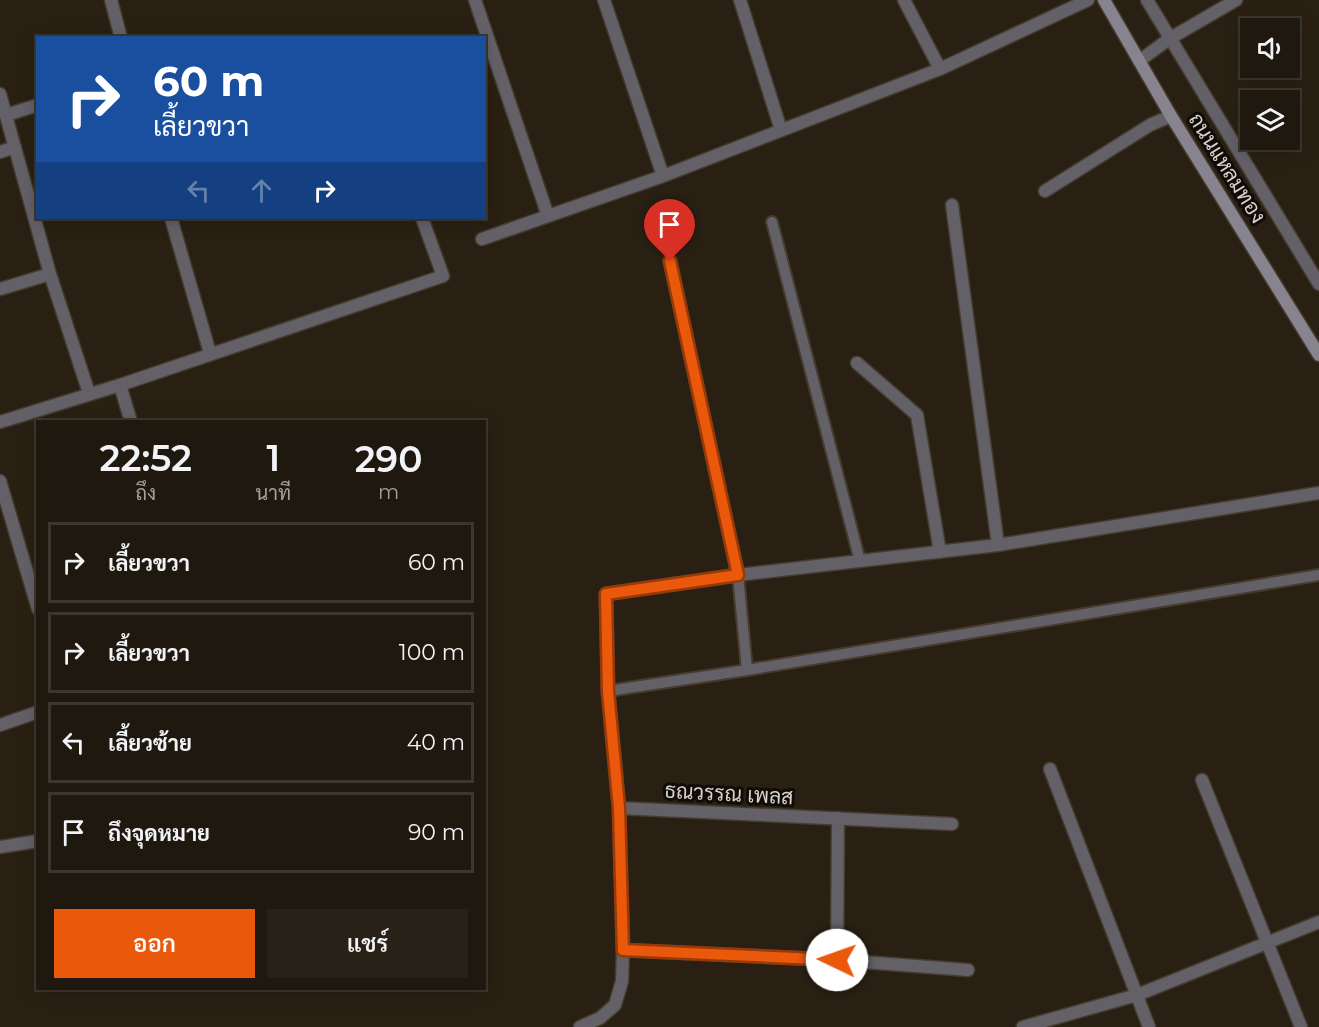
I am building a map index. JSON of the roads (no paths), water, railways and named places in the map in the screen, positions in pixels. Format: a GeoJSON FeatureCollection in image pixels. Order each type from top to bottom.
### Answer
{"type":"FeatureCollection","features":[{"type":"Feature","properties":{"kind":"main road","name":"ถนนแหลมทอง"},"geometry":{"type":"LineString","coordinates":[[1104,0],[1172,116],[1319,355]]}},
{"type":"Feature","properties":{"kind":"street"},"geometry":{"type":"LineString","coordinates":[[111,0],[120,36]]}},
{"type":"Feature","properties":{"kind":"street"},"geometry":{"type":"LineString","coordinates":[[475,0],[548,216]]}},
{"type":"Feature","properties":{"kind":"street"},"geometry":{"type":"LineString","coordinates":[[604,0],[663,176]]}},
{"type":"Feature","properties":{"kind":"street"},"geometry":{"type":"LineString","coordinates":[[740,0],[782,130]]}},
{"type":"Feature","properties":{"kind":"street"},"geometry":{"type":"LineString","coordinates":[[904,0],[940,69]]}},
{"type":"Feature","properties":{"kind":"street"},"geometry":{"type":"LineString","coordinates":[[482,240],[663,176],[940,69],[1088,0]]}},
{"type":"Feature","properties":{"kind":"street"},"geometry":{"type":"LineString","coordinates":[[1147,0],[1319,284]]}},
{"type":"Feature","properties":{"kind":"street"},"geometry":{"type":"LineString","coordinates":[[1139,61],[1169,39],[1236,0]]}},
{"type":"Feature","properties":{"kind":"street"},"geometry":{"type":"LineString","coordinates":[[0,94],[50,274],[89,393]]}},
{"type":"Feature","properties":{"kind":"street"},"geometry":{"type":"LineString","coordinates":[[6,115],[36,106]]}},
{"type":"Feature","properties":{"kind":"street"},"geometry":{"type":"LineString","coordinates":[[1045,191],[1150,125],[1172,116]]}},
{"type":"Feature","properties":{"kind":"street"},"geometry":{"type":"LineString","coordinates":[[0,152],[15,147]]}},
{"type":"Feature","properties":{"kind":"street"},"geometry":{"type":"LineString","coordinates":[[952,205],[998,545]]}},
{"type":"Feature","properties":{"kind":"street"},"geometry":{"type":"LineString","coordinates":[[171,219],[210,353]]}},
{"type":"Feature","properties":{"kind":"street"},"geometry":{"type":"LineString","coordinates":[[0,422],[120,385],[443,276],[422,219]]}},
{"type":"Feature","properties":{"kind":"street"},"geometry":{"type":"LineString","coordinates":[[670,261],[738,575]]}},
{"type":"Feature","properties":{"kind":"street"},"geometry":{"type":"LineString","coordinates":[[0,289],[50,274]]}},
{"type":"Feature","properties":{"kind":"street"},"geometry":{"type":"LineString","coordinates":[[857,363],[917,415],[940,552]]}},
{"type":"Feature","properties":{"kind":"street"},"geometry":{"type":"LineString","coordinates":[[120,385],[130,420]]}},
{"type":"Feature","properties":{"kind":"street"},"geometry":{"type":"LineString","coordinates":[[0,482],[36,602]]}},
{"type":"Feature","properties":{"kind":"street"},"geometry":{"type":"LineString","coordinates":[[580,1027],[600,1018],[615,1005],[622,981],[619,808],[608,691],[606,594],[738,575],[998,545],[1319,493]]}},
{"type":"Feature","properties":{"kind":"street"},"geometry":{"type":"LineString","coordinates":[[0,725],[36,713]]}},
{"type":"Feature","properties":{"kind":"street"},"geometry":{"type":"LineString","coordinates":[[1050,769],[1149,1027]]}},
{"type":"Feature","properties":{"kind":"street"},"geometry":{"type":"LineString","coordinates":[[1202,780],[1301,1027]]}},
{"type":"Feature","properties":{"kind":"street","name":"ธณวรรณ เพลส"},"geometry":{"type":"LineString","coordinates":[[619,808],[952,824]]}},
{"type":"Feature","properties":{"kind":"street"},"geometry":{"type":"LineString","coordinates":[[837,960],[838,818]]}},
{"type":"Feature","properties":{"kind":"street"},"geometry":{"type":"LineString","coordinates":[[1,844],[36,841]]}},
{"type":"Feature","properties":{"kind":"street"},"geometry":{"type":"LineString","coordinates":[[1023,1027],[1137,995],[1319,922]]}},
{"type":"Feature","properties":{"kind":"street"},"geometry":{"type":"LineString","coordinates":[[623,950],[837,960],[968,970]]}},
{"type":"Feature","properties":{"kind":"lane"},"geometry":{"type":"LineString","coordinates":[[772,222],[860,561]]}},
{"type":"Feature","properties":{"kind":"lane"},"geometry":{"type":"LineString","coordinates":[[738,575],[747,670]]}},
{"type":"Feature","properties":{"kind":"lane"},"geometry":{"type":"LineString","coordinates":[[608,691],[1319,575]]}}]}
